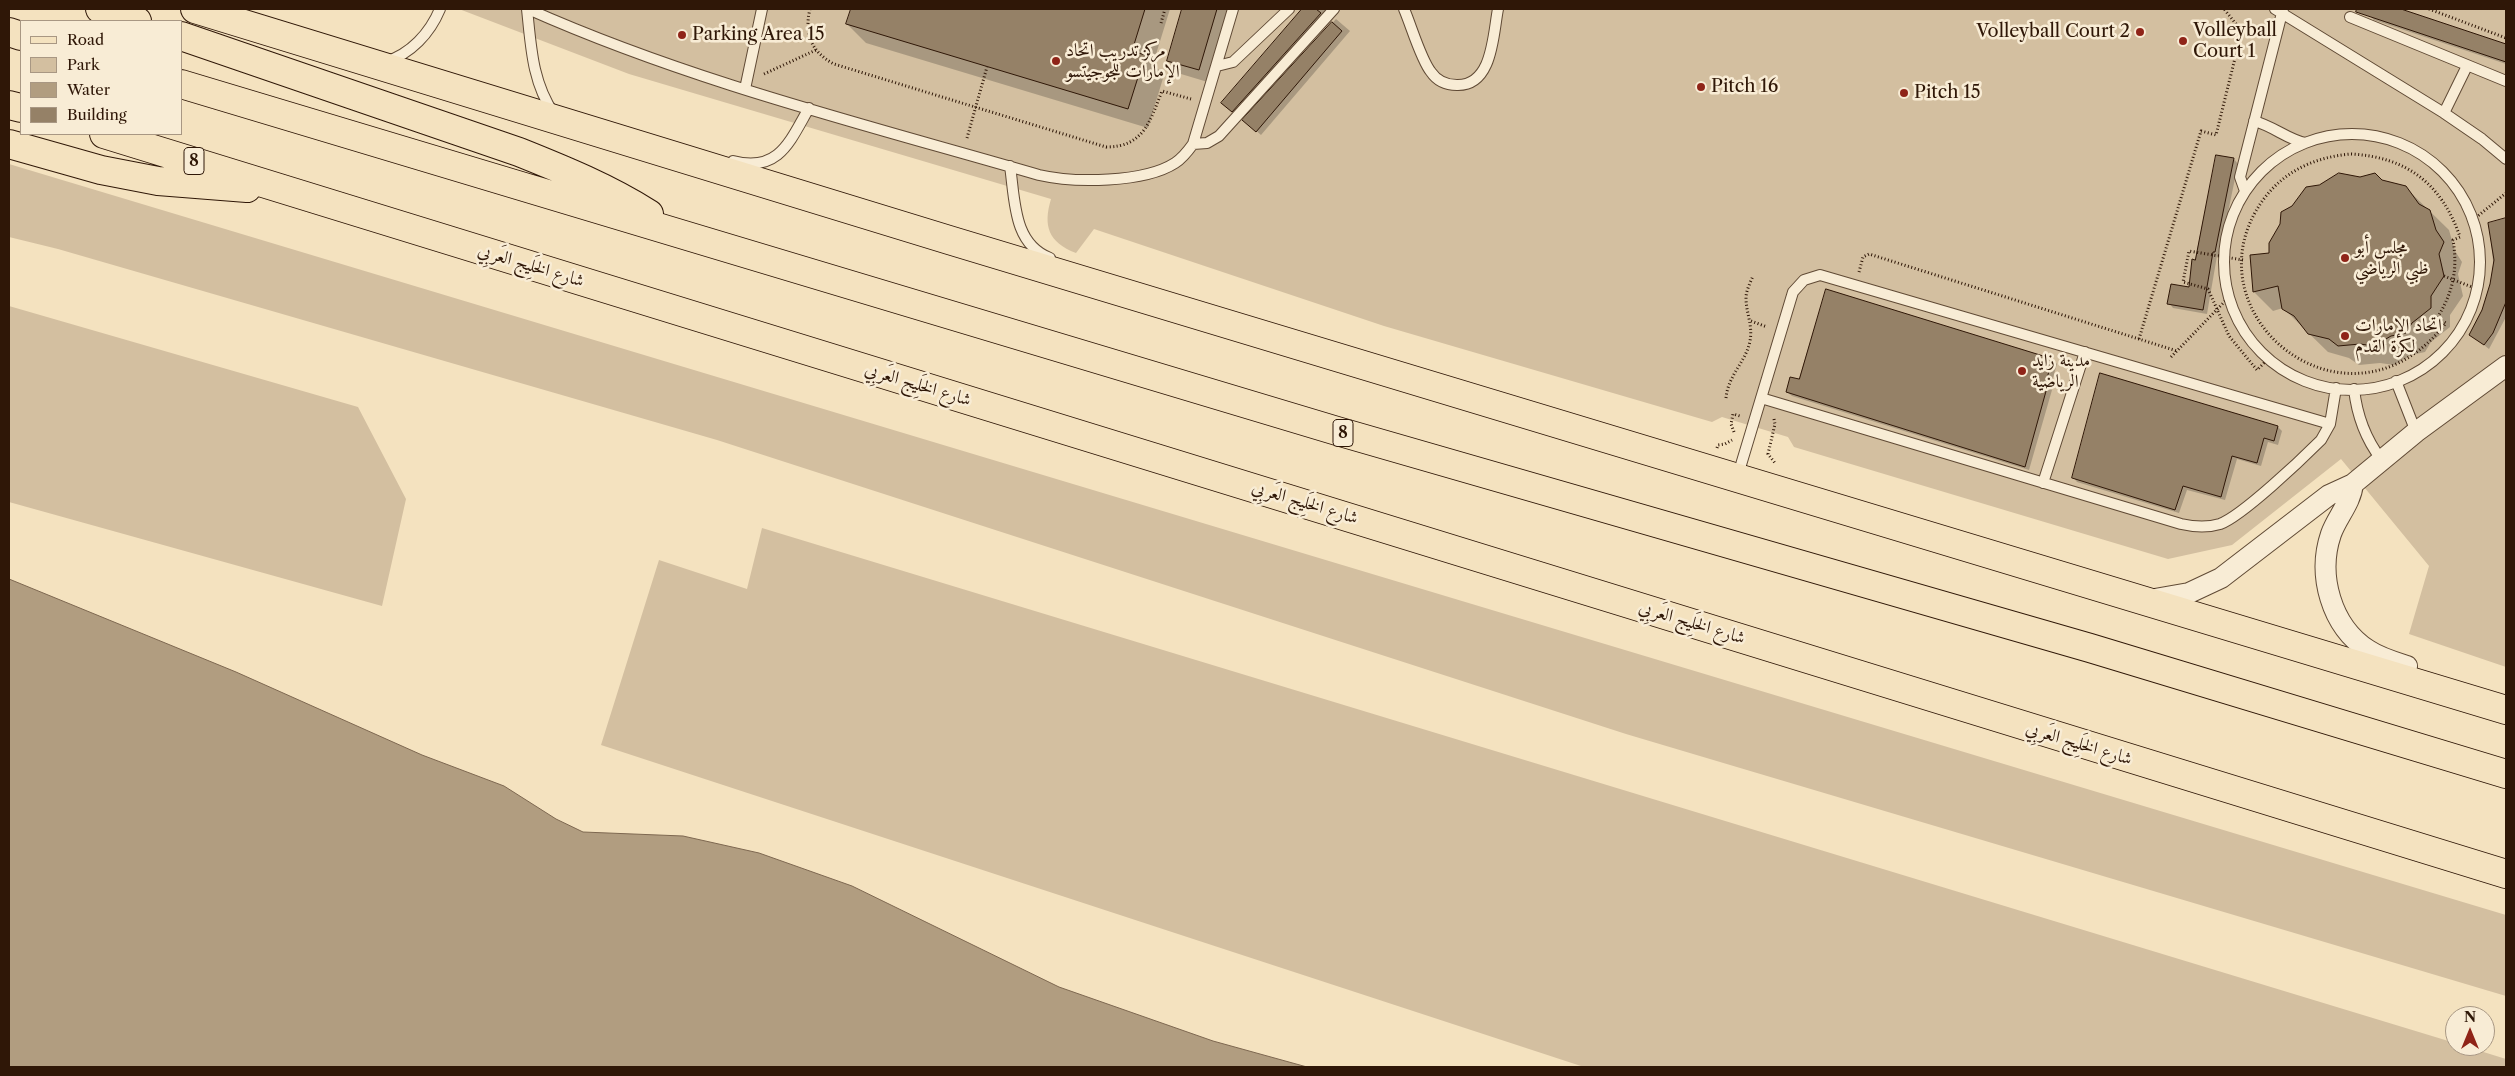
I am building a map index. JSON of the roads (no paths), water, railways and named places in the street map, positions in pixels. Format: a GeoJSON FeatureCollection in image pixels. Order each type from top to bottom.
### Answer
{"type":"FeatureCollection","features":[{"type":"Feature","properties":{"kind":"main road"},"geometry":{"type":"LineString","coordinates":[[100,9],[134,20]]}},
{"type":"Feature","properties":{"kind":"main road"},"geometry":{"type":"LineString","coordinates":[[195,9],[558,121],[1127,288],[1737,479],[2499,708]]}},
{"type":"Feature","properties":{"kind":"main road"},"geometry":{"type":"LineString","coordinates":[[182,36],[527,155],[572,173],[626,200],[680,234]]}},
{"type":"Feature","properties":{"kind":"main road","name":"8"},"geometry":{"type":"LineString","coordinates":[[182,84],[1375,442],[2090,648],[2506,774]]}},
{"type":"Feature","properties":{"kind":"main road","name":"شارع الخَلِيج العَربِي"},"geometry":{"type":"LineString","coordinates":[[107,135],[284,188],[839,362],[1174,463],[2506,874]]}},
{"type":"Feature","properties":{"kind":"main road"},"geometry":{"type":"LineString","coordinates":[[9,144],[101,170],[158,182],[221,187],[284,188]]}},
{"type":"Feature","properties":{"kind":"street"},"geometry":{"type":"LineString","coordinates":[[2137,600],[2172,598],[2206,587],[2221,578],[2329,495],[2353,484],[2416,432],[2506,367]]}},
{"type":"Feature","properties":{"kind":"street"},"geometry":{"type":"LineString","coordinates":[[2353,484],[2349,501],[2331,535],[2326,566],[2330,598],[2343,627],[2354,639],[2380,658],[2460,684],[2499,708]]}},
{"type":"Feature","properties":{"kind":"lane"},"geometry":{"type":"LineString","coordinates":[[376,65],[405,53],[417,44],[428,32],[440,9]]}},
{"type":"Feature","properties":{"kind":"lane"},"geometry":{"type":"LineString","coordinates":[[558,121],[541,92],[536,75],[528,9],[625,50],[808,108],[1059,179],[1079,182],[1110,179],[1162,169],[1180,159],[1193,144],[1233,9]]}},
{"type":"Feature","properties":{"kind":"lane"},"geometry":{"type":"LineString","coordinates":[[745,89],[762,9]]}},
{"type":"Feature","properties":{"kind":"lane"},"geometry":{"type":"LineString","coordinates":[[1216,66],[1233,62],[1289,9]]}},
{"type":"Feature","properties":{"kind":"lane"},"geometry":{"type":"LineString","coordinates":[[1193,144],[1207,143],[1219,136],[1334,9]]}},
{"type":"Feature","properties":{"kind":"lane"},"geometry":{"type":"LineString","coordinates":[[1404,9],[1429,71],[1438,79],[1448,84],[1459,86],[1471,83],[1480,76],[1487,66],[1498,9]]}},
{"type":"Feature","properties":{"kind":"lane"},"geometry":{"type":"LineString","coordinates":[[2246,191],[2240,177],[2279,10],[2444,113],[2482,139],[2506,159]]}},
{"type":"Feature","properties":{"kind":"lane"},"geometry":{"type":"LineString","coordinates":[[2350,18],[2506,81]]}},
{"type":"Feature","properties":{"kind":"lane"},"geometry":{"type":"LineString","coordinates":[[2444,113],[2467,66]]}},
{"type":"Feature","properties":{"kind":"lane"},"geometry":{"type":"LineString","coordinates":[[720,157],[751,164],[777,156],[790,142],[808,108]]}},
{"type":"Feature","properties":{"kind":"lane"},"geometry":{"type":"LineString","coordinates":[[2254,121],[2305,143]]}},
{"type":"Feature","properties":{"kind":"lane"},"geometry":{"type":"LineString","coordinates":[[2360,134],[2397,142],[2430,160],[2456,187],[2473,220],[2480,254],[2477,288],[2464,323],[2454,338],[2428,364],[2396,381],[2354,389],[2336,388],[2300,378],[2269,358],[2244,331],[2229,297],[2224,257],[2230,222],[2255,178],[2278,158],[2305,143],[2332,136],[2360,134]]}},
{"type":"Feature","properties":{"kind":"lane"},"geometry":{"type":"LineString","coordinates":[[656,150],[705,154]]}},
{"type":"Feature","properties":{"kind":"lane"},"geometry":{"type":"LineString","coordinates":[[1010,166],[1020,225],[1025,239],[1035,251],[1058,260]]}},
{"type":"Feature","properties":{"kind":"lane"},"geometry":{"type":"LineString","coordinates":[[1737,479],[1790,300],[1798,285],[1804,280],[1820,275],[2330,424]]}},
{"type":"Feature","properties":{"kind":"lane"},"geometry":{"type":"LineString","coordinates":[[2042,483],[2085,352]]}},
{"type":"Feature","properties":{"kind":"lane"},"geometry":{"type":"LineString","coordinates":[[2396,381],[2416,432]]}},
{"type":"Feature","properties":{"kind":"lane"},"geometry":{"type":"LineString","coordinates":[[1761,398],[2182,524],[2210,526],[2220,524],[2238,513],[2316,445],[2330,424],[2336,388]]}},
{"type":"Feature","properties":{"kind":"lane"},"geometry":{"type":"LineString","coordinates":[[2354,389],[2356,404],[2365,434],[2382,459]]}},
{"type":"Feature","properties":{"kind":"water"},"geometry":{"type":"Polygon","coordinates":[[[9,579],[236,672],[422,755],[504,786],[556,819],[583,832],[683,836],[759,853],[852,886],[1059,987],[1213,1041],[1307,1067],[9,1067],[9,579]]]}},
{"type":"Feature","properties":{"kind":"place","name":"Volleyball Court 2"},"geometry":{"type":"Point","coordinates":[2140,32]}},
{"type":"Feature","properties":{"kind":"place","name":"Parking Area 15"},"geometry":{"type":"Point","coordinates":[682,35]}},
{"type":"Feature","properties":{"kind":"place","name":"Volleyball Court 1"},"geometry":{"type":"Point","coordinates":[2183,41]}},
{"type":"Feature","properties":{"kind":"place","name":"مركز تدريب اتحاد الإمارات للجوجيتسو"},"geometry":{"type":"Point","coordinates":[1056,61]}},
{"type":"Feature","properties":{"kind":"place","name":"Pitch 16"},"geometry":{"type":"Point","coordinates":[1701,87]}},
{"type":"Feature","properties":{"kind":"place","name":"Pitch 15"},"geometry":{"type":"Point","coordinates":[1904,93]}},
{"type":"Feature","properties":{"kind":"place","name":"مجلس أبو ظبي الرياضي"},"geometry":{"type":"Point","coordinates":[2345,258]}},
{"type":"Feature","properties":{"kind":"place","name":"اتحاد الإمارات لكرة القدم"},"geometry":{"type":"Point","coordinates":[2345,336]}},
{"type":"Feature","properties":{"kind":"place","name":"مدينة زايد الرياضية"},"geometry":{"type":"Point","coordinates":[2022,371]}}]}
